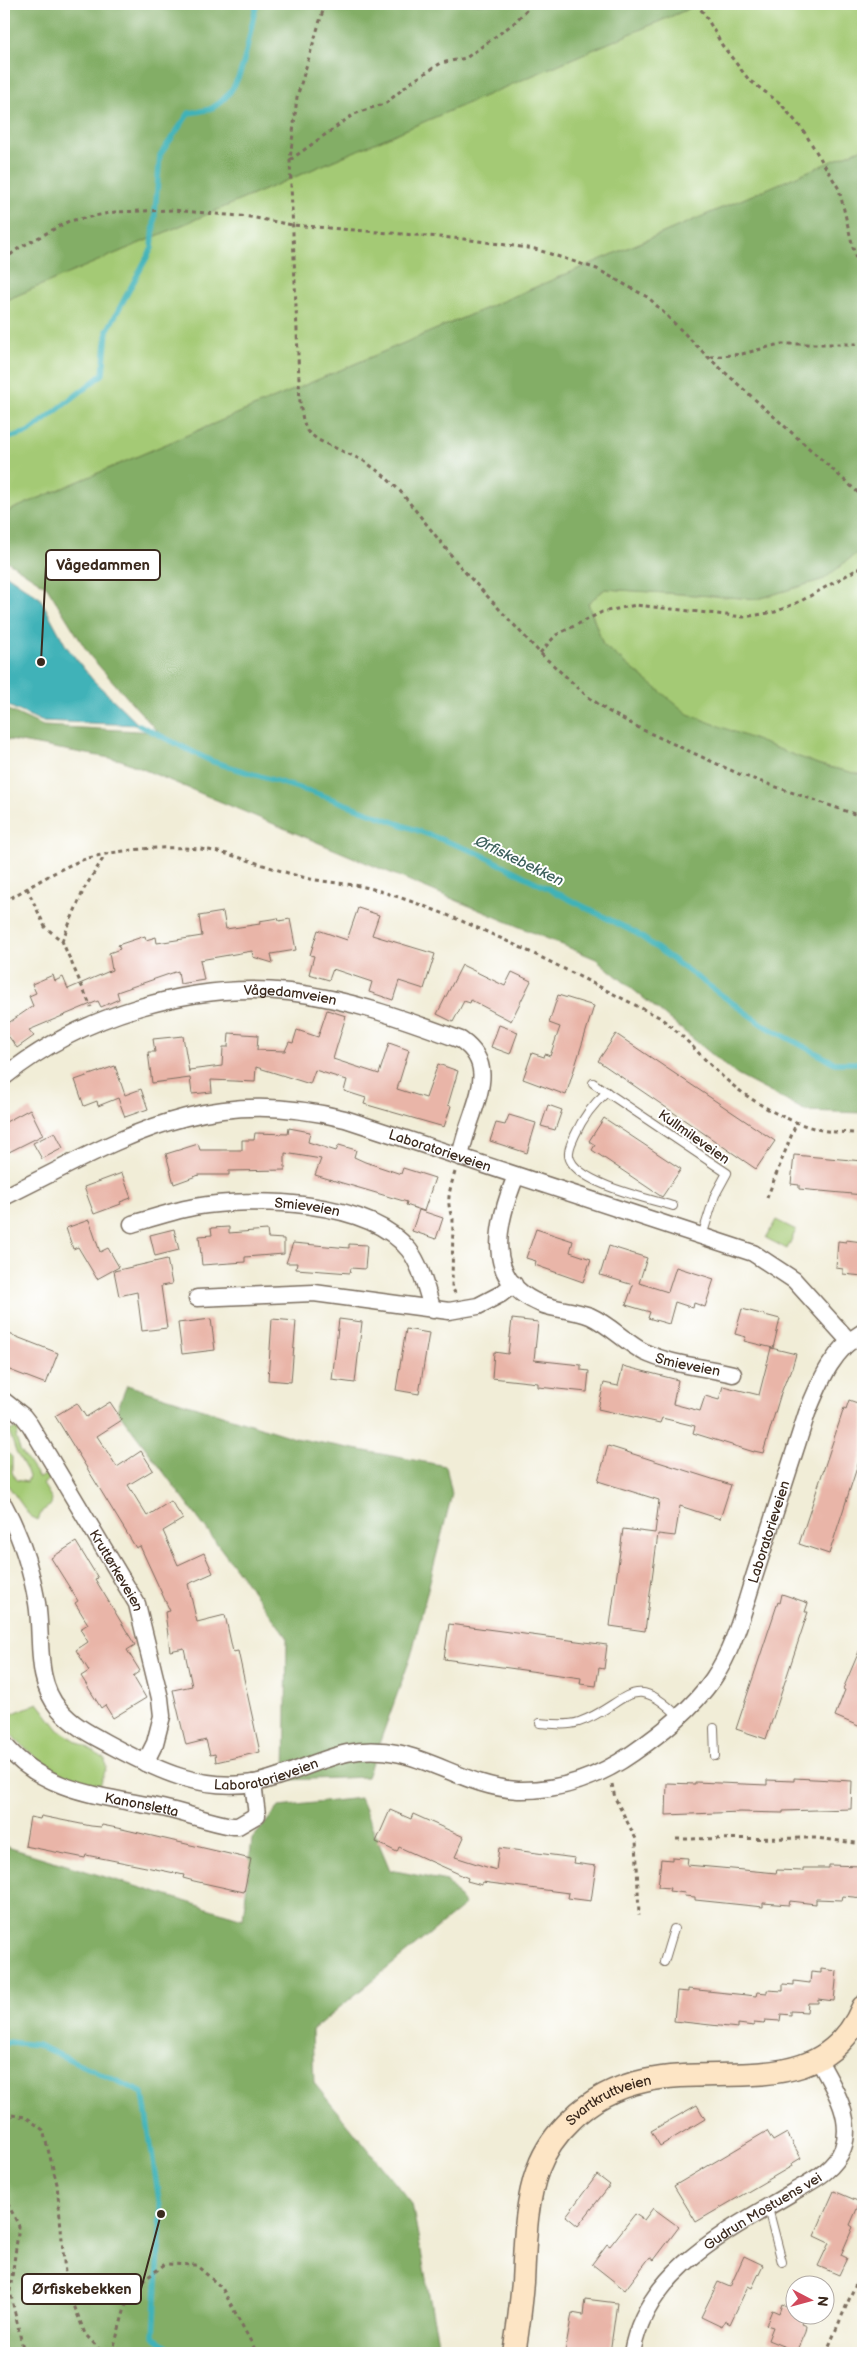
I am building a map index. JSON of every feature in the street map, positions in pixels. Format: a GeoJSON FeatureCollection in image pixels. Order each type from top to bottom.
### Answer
{"type":"FeatureCollection","features":[{"type":"Feature","properties":{"kind":"street","name":"Vågedamveien"},"geometry":{"type":"LineString","coordinates":[[4,1076],[48,1046],[129,1011],[191,996],[218,992],[287,992],[368,1008],[460,1040],[474,1052],[482,1069],[482,1077],[460,1157]]}},
{"type":"Feature","properties":{"kind":"street","name":"Laboratorieveien"},"geometry":{"type":"LineString","coordinates":[[4,1197],[154,1125],[206,1111],[229,1108],[282,1107],[324,1114],[753,1253],[781,1269],[857,1337],[834,1359],[826,1371],[807,1413],[741,1617],[727,1654],[706,1689],[680,1717],[643,1746],[606,1770],[586,1779],[553,1788],[536,1790],[501,1788],[465,1779],[412,1756],[374,1750],[330,1758],[274,1778],[253,1783],[222,1784],[189,1781],[145,1763],[79,1728],[56,1706],[50,1695],[41,1665],[39,1617],[35,1593],[20,1539],[4,1505]]}},
{"type":"Feature","properties":{"kind":"street","name":"Smieveien"},"geometry":{"type":"LineString","coordinates":[[516,1176],[503,1206],[498,1238],[500,1257],[514,1284],[535,1301],[589,1316],[644,1352],[662,1358],[733,1374]]}},
{"type":"Feature","properties":{"kind":"street","name":"Smieveien"},"geometry":{"type":"LineString","coordinates":[[132,1224],[193,1208],[244,1202],[295,1205],[359,1217],[388,1231],[411,1252],[419,1268],[433,1310]]}},
{"type":"Feature","properties":{"kind":"street"},"geometry":{"type":"LineString","coordinates":[[197,1298],[314,1293],[433,1310],[459,1311],[491,1300],[514,1284]]}},
{"type":"Feature","properties":{"kind":"street","name":"Kruttørkeveien"},"geometry":{"type":"LineString","coordinates":[[4,1401],[23,1416],[30,1425],[138,1604],[160,1698],[162,1716],[155,1743],[145,1763]]}},
{"type":"Feature","properties":{"kind":"street","name":"Kanonsletta"},"geometry":{"type":"LineString","coordinates":[[4,1744],[18,1758],[43,1776],[78,1792],[168,1810],[227,1826],[238,1826],[257,1815],[253,1783]]}},
{"type":"Feature","properties":{"kind":"street","name":"Svartkruttveien"},"geometry":{"type":"LineString","coordinates":[[514,2353],[522,2295],[527,2218],[538,2170],[556,2137],[582,2108],[612,2091],[646,2080],[692,2076],[765,2074],[793,2069],[818,2059],[846,2035],[863,2007]]}},
{"type":"Feature","properties":{"kind":"street","name":"Gudrun Mostuens vei"},"geometry":{"type":"LineString","coordinates":[[632,2353],[640,2326],[650,2303],[683,2264],[731,2229],[826,2172],[839,2158],[846,2130],[842,2106],[818,2059]]}},
{"type":"Feature","properties":{"kind":"lane","name":"Kullmileveien"},"geometry":{"type":"LineString","coordinates":[[593,1083],[727,1173],[716,1195],[702,1236]]}},
{"type":"Feature","properties":{"kind":"lane"},"geometry":{"type":"LineString","coordinates":[[607,1092],[588,1111],[577,1129],[569,1146],[571,1161],[584,1176],[640,1197],[674,1206]]}},
{"type":"Feature","properties":{"kind":"lane"},"geometry":{"type":"LineString","coordinates":[[540,1723],[578,1722],[623,1697],[647,1693],[662,1700],[680,1717]]}},
{"type":"Feature","properties":{"kind":"lane"},"geometry":{"type":"LineString","coordinates":[[714,1728],[715,1756]]}},
{"type":"Feature","properties":{"kind":"lane"},"geometry":{"type":"LineString","coordinates":[[664,1962],[674,1929]]}},
{"type":"Feature","properties":{"kind":"lane"},"geometry":{"type":"LineString","coordinates":[[768,2208],[782,2262]]}},
{"type":"Feature","properties":{"kind":"path"},"geometry":{"type":"LineString","coordinates":[[325,4],[297,97],[290,160],[300,404],[307,431],[318,440],[364,462],[394,485],[462,570],[540,653],[587,696],[608,712],[740,774],[863,817]]}},
{"type":"Feature","properties":{"kind":"path"},"geometry":{"type":"LineString","coordinates":[[290,160],[354,114],[386,103],[410,83],[441,63],[466,58],[514,23],[532,4]]}},
{"type":"Feature","properties":{"kind":"path"},"geometry":{"type":"LineString","coordinates":[[695,4],[704,13],[722,45],[749,80],[780,102],[802,130],[839,189],[863,289]]}},
{"type":"Feature","properties":{"kind":"path"},"geometry":{"type":"LineString","coordinates":[[4,260],[19,248],[69,221],[115,212],[172,210],[250,217],[292,225],[464,239],[544,252],[597,269],[649,298],[709,358],[863,496]]}},
{"type":"Feature","properties":{"kind":"path"},"geometry":{"type":"LineString","coordinates":[[709,358],[742,354],[780,344],[863,344]]}},
{"type":"Feature","properties":{"kind":"path"},"geometry":{"type":"LineString","coordinates":[[540,653],[556,635],[602,612],[636,605],[744,617],[775,612],[801,601],[863,566]]}},
{"type":"Feature","properties":{"kind":"path"},"geometry":{"type":"LineString","coordinates":[[4,902],[27,888],[79,862],[104,856],[189,847],[222,852],[308,878],[348,883],[374,890],[468,923],[512,942],[659,1017],[675,1028],[723,1077],[750,1099],[797,1122],[818,1129],[863,1134]]}},
{"type":"Feature","properties":{"kind":"path"},"geometry":{"type":"LineString","coordinates":[[62,941],[84,889],[104,856]]}},
{"type":"Feature","properties":{"kind":"path"},"geometry":{"type":"LineString","coordinates":[[27,888],[45,927],[62,941],[98,1023]]}},
{"type":"Feature","properties":{"kind":"path"},"geometry":{"type":"LineString","coordinates":[[767,1198],[797,1122]]}},
{"type":"Feature","properties":{"kind":"path"},"geometry":{"type":"LineString","coordinates":[[459,1311],[458,1297],[452,1287],[453,1219],[448,1209],[449,1196],[460,1157]]}},
{"type":"Feature","properties":{"kind":"path"},"geometry":{"type":"LineString","coordinates":[[606,1770],[615,1798],[636,1839],[639,1915]]}},
{"type":"Feature","properties":{"kind":"path"},"geometry":{"type":"LineString","coordinates":[[676,1839],[816,1838],[863,1844]]}},
{"type":"Feature","properties":{"kind":"path"},"geometry":{"type":"LineString","coordinates":[[4,2114],[26,2116],[43,2130],[56,2184],[66,2284],[85,2334],[103,2353]]}},
{"type":"Feature","properties":{"kind":"path"},"geometry":{"type":"LineString","coordinates":[[4,2196],[19,2226],[10,2290],[24,2353]]}},
{"type":"Feature","properties":{"kind":"path"},"geometry":{"type":"LineString","coordinates":[[112,2353],[130,2291],[165,2264],[196,2265],[222,2288],[258,2353]]}},
{"type":"Feature","properties":{"kind":"path"},"geometry":{"type":"LineString","coordinates":[[826,2353],[863,2267]]}},
{"type":"Feature","properties":{"kind":"green space"},"geometry":{"type":"Polygon","coordinates":[[[4,4],[700,4],[4,301],[4,4]]]}},
{"type":"Feature","properties":{"kind":"green space"},"geometry":{"type":"Polygon","coordinates":[[[700,4],[863,4],[863,148],[4,513],[4,301],[700,4]]]}},
{"type":"Feature","properties":{"kind":"green space"},"geometry":{"type":"Polygon","coordinates":[[[863,148],[863,548],[824,579],[758,599],[605,589],[588,603],[603,645],[688,714],[820,765],[863,775],[863,1113],[806,1111],[737,1075],[596,959],[121,760],[4,739],[4,708],[43,726],[158,732],[90,656],[47,587],[4,559],[4,513],[863,148]]]}},
{"type":"Feature","properties":{"kind":"green space"},"geometry":{"type":"Polygon","coordinates":[[[863,548],[863,775],[820,765],[688,715],[603,645],[588,603],[605,589],[758,599],[824,579],[863,548]]]}},
{"type":"Feature","properties":{"kind":"green space"},"geometry":{"type":"Polygon","coordinates":[[[776,1220],[796,1230],[787,1249],[766,1238],[776,1220]]]}},
{"type":"Feature","properties":{"kind":"green space"},"geometry":{"type":"Polygon","coordinates":[[[127,1385],[295,1438],[446,1466],[452,1494],[411,1656],[367,1777],[285,1780],[287,1637],[117,1410],[127,1385]]]}},
{"type":"Feature","properties":{"kind":"green space"},"geometry":{"type":"Polygon","coordinates":[[[17,1428],[19,1432],[16,1437],[20,1450],[39,1478],[47,1474],[50,1479],[43,1484],[52,1499],[51,1505],[42,1511],[38,1520],[30,1516],[4,1480],[4,1449],[12,1457],[12,1472],[16,1480],[27,1482],[29,1477],[16,1452],[9,1431],[17,1428]]]}},
{"type":"Feature","properties":{"kind":"green space"},"geometry":{"type":"Polygon","coordinates":[[[38,1703],[59,1730],[105,1759],[106,1768],[100,1786],[83,1786],[39,1760],[17,1741],[4,1725],[4,1717],[38,1703]]]}},
{"type":"Feature","properties":{"kind":"green space"},"geometry":{"type":"Polygon","coordinates":[[[360,1798],[390,1870],[447,1881],[465,1905],[312,2030],[314,2083],[412,2204],[440,2353],[4,2353],[4,1846],[243,1919],[252,1839],[279,1807],[360,1798]]]}},
{"type":"Feature","properties":{"kind":"water"},"geometry":{"type":"Polygon","coordinates":[[[4,573],[40,598],[66,646],[92,679],[139,725],[41,721],[4,704],[4,573]]]}},
{"type":"Feature","properties":{"kind":"building"},"geometry":{"type":"Polygon","coordinates":[[[358,908],[379,915],[372,935],[435,954],[424,989],[399,981],[393,1000],[369,992],[372,982],[333,969],[329,980],[309,974],[314,956],[310,955],[318,930],[347,940],[358,908]]]}},
{"type":"Feature","properties":{"kind":"building"},"geometry":{"type":"Polygon","coordinates":[[[223,912],[226,929],[260,924],[259,921],[278,918],[279,921],[290,919],[296,950],[271,954],[273,963],[253,957],[252,951],[200,960],[204,980],[180,984],[178,971],[117,992],[119,999],[101,1007],[98,1001],[29,1030],[34,1036],[17,1048],[4,1030],[4,1026],[33,1006],[29,996],[36,993],[32,984],[53,975],[55,981],[63,977],[68,989],[112,970],[109,953],[120,949],[118,945],[145,936],[146,940],[156,937],[157,943],[202,936],[199,916],[223,912]]]}},
{"type":"Feature","properties":{"kind":"building"},"geometry":{"type":"Polygon","coordinates":[[[462,965],[505,986],[512,972],[531,981],[511,1021],[471,1000],[470,1003],[464,1001],[453,1022],[437,1014],[462,965]]]}},
{"type":"Feature","properties":{"kind":"building"},"geometry":{"type":"Polygon","coordinates":[[[558,995],[594,1006],[566,1095],[523,1079],[532,1053],[544,1057],[545,1054],[550,1056],[560,1027],[549,1023],[558,995]]]}},
{"type":"Feature","properties":{"kind":"building"},"geometry":{"type":"Polygon","coordinates":[[[327,1010],[346,1016],[333,1059],[379,1074],[389,1043],[409,1050],[397,1089],[426,1098],[438,1064],[458,1071],[448,1105],[451,1106],[444,1127],[364,1104],[366,1098],[344,1091],[347,1080],[315,1070],[310,1084],[256,1067],[255,1082],[211,1080],[212,1092],[192,1094],[190,1078],[152,1083],[148,1052],[155,1052],[153,1039],[183,1036],[189,1072],[189,1070],[222,1066],[223,1047],[228,1047],[229,1033],[258,1035],[257,1050],[285,1051],[289,1042],[293,1043],[297,1030],[318,1037],[327,1010]]]}},
{"type":"Feature","properties":{"kind":"building"},"geometry":{"type":"Polygon","coordinates":[[[499,1025],[518,1032],[510,1054],[491,1047],[499,1025]]]}},
{"type":"Feature","properties":{"kind":"building"},"geometry":{"type":"Polygon","coordinates":[[[616,1034],[775,1141],[756,1169],[598,1061],[616,1034]]]}},
{"type":"Feature","properties":{"kind":"building"},"geometry":{"type":"Polygon","coordinates":[[[115,1066],[125,1095],[141,1089],[148,1109],[125,1117],[118,1098],[98,1106],[97,1101],[84,1106],[75,1080],[115,1066]]]}},
{"type":"Feature","properties":{"kind":"building"},"geometry":{"type":"Polygon","coordinates":[[[548,1105],[562,1110],[555,1130],[541,1126],[548,1105]]]}},
{"type":"Feature","properties":{"kind":"building"},"geometry":{"type":"Polygon","coordinates":[[[30,1109],[43,1135],[9,1152],[4,1142],[4,1123],[30,1109]]]}},
{"type":"Feature","properties":{"kind":"building"},"geometry":{"type":"Polygon","coordinates":[[[509,1115],[536,1123],[527,1153],[490,1141],[496,1123],[505,1125],[509,1115]]]}},
{"type":"Feature","properties":{"kind":"building"},"geometry":{"type":"Polygon","coordinates":[[[604,1118],[681,1169],[662,1197],[592,1150],[595,1145],[589,1141],[604,1118]]]}},
{"type":"Feature","properties":{"kind":"building"},"geometry":{"type":"Polygon","coordinates":[[[289,1128],[310,1132],[308,1142],[336,1151],[339,1145],[356,1150],[354,1157],[365,1162],[401,1174],[403,1168],[435,1178],[424,1211],[406,1205],[407,1202],[315,1175],[321,1159],[285,1153],[285,1170],[229,1171],[229,1175],[199,1175],[174,1184],[166,1154],[198,1144],[200,1150],[242,1150],[242,1140],[254,1140],[255,1133],[288,1134],[289,1128]]]}},
{"type":"Feature","properties":{"kind":"building"},"geometry":{"type":"Polygon","coordinates":[[[55,1132],[63,1148],[42,1159],[33,1143],[55,1132]]]}},
{"type":"Feature","properties":{"kind":"building"},"geometry":{"type":"Polygon","coordinates":[[[794,1155],[863,1161],[863,1195],[799,1189],[799,1185],[791,1184],[794,1155]]]}},
{"type":"Feature","properties":{"kind":"building"},"geometry":{"type":"Polygon","coordinates":[[[122,1173],[131,1198],[120,1202],[121,1204],[94,1214],[84,1187],[122,1173]]]}},
{"type":"Feature","properties":{"kind":"building"},"geometry":{"type":"Polygon","coordinates":[[[419,1210],[443,1218],[436,1239],[412,1231],[419,1210]]]}},
{"type":"Feature","properties":{"kind":"building"},"geometry":{"type":"Polygon","coordinates":[[[89,1220],[100,1252],[108,1248],[119,1267],[97,1279],[78,1247],[73,1249],[66,1228],[89,1220]]]}},
{"type":"Feature","properties":{"kind":"building"},"geometry":{"type":"Polygon","coordinates":[[[229,1227],[229,1233],[267,1230],[268,1238],[284,1239],[284,1254],[245,1257],[245,1262],[202,1265],[199,1236],[212,1235],[211,1228],[229,1227]]]}},
{"type":"Feature","properties":{"kind":"building"},"geometry":{"type":"Polygon","coordinates":[[[174,1229],[179,1250],[155,1256],[150,1235],[174,1229]]]}},
{"type":"Feature","properties":{"kind":"building"},"geometry":{"type":"Polygon","coordinates":[[[536,1229],[573,1241],[570,1252],[591,1259],[583,1282],[535,1265],[536,1261],[526,1258],[536,1229]]]}},
{"type":"Feature","properties":{"kind":"building"},"geometry":{"type":"Polygon","coordinates":[[[846,1240],[863,1242],[863,1276],[843,1274],[843,1269],[836,1268],[838,1241],[846,1242],[846,1240]]]}},
{"type":"Feature","properties":{"kind":"building"},"geometry":{"type":"Polygon","coordinates":[[[293,1243],[349,1248],[349,1244],[367,1245],[365,1269],[351,1268],[350,1273],[296,1269],[297,1263],[286,1263],[293,1243]]]}},
{"type":"Feature","properties":{"kind":"building"},"geometry":{"type":"Polygon","coordinates":[[[609,1246],[647,1258],[639,1283],[668,1292],[676,1267],[714,1279],[705,1307],[694,1303],[693,1308],[675,1302],[669,1324],[648,1318],[650,1312],[626,1305],[633,1285],[600,1275],[609,1246]]]}},
{"type":"Feature","properties":{"kind":"building"},"geometry":{"type":"Polygon","coordinates":[[[167,1259],[172,1284],[161,1286],[167,1328],[142,1331],[137,1292],[119,1296],[114,1271],[167,1259]]]}},
{"type":"Feature","properties":{"kind":"building"},"geometry":{"type":"Polygon","coordinates":[[[742,1309],[780,1319],[773,1348],[744,1341],[746,1337],[735,1334],[742,1309]]]}},
{"type":"Feature","properties":{"kind":"building"},"geometry":{"type":"Polygon","coordinates":[[[211,1319],[215,1350],[182,1354],[178,1323],[211,1319]]]}},
{"type":"Feature","properties":{"kind":"building"},"geometry":{"type":"Polygon","coordinates":[[[272,1319],[296,1321],[291,1382],[268,1380],[272,1319]]]}},
{"type":"Feature","properties":{"kind":"building"},"geometry":{"type":"Polygon","coordinates":[[[339,1319],[362,1322],[355,1383],[332,1380],[339,1319]]]}},
{"type":"Feature","properties":{"kind":"building"},"geometry":{"type":"Polygon","coordinates":[[[512,1319],[538,1322],[534,1360],[581,1365],[581,1370],[589,1371],[587,1392],[538,1387],[538,1383],[492,1378],[494,1352],[508,1354],[512,1319]]]}},
{"type":"Feature","properties":{"kind":"building"},"geometry":{"type":"Polygon","coordinates":[[[406,1329],[429,1333],[419,1394],[396,1390],[406,1329]]]}},
{"type":"Feature","properties":{"kind":"building"},"geometry":{"type":"Polygon","coordinates":[[[4,1332],[58,1353],[46,1384],[7,1369],[8,1366],[4,1364],[4,1332]]]}},
{"type":"Feature","properties":{"kind":"building"},"geometry":{"type":"Polygon","coordinates":[[[771,1348],[796,1354],[790,1375],[788,1375],[781,1393],[763,1453],[754,1452],[693,1433],[695,1426],[662,1418],[660,1423],[598,1409],[604,1383],[618,1386],[623,1366],[678,1380],[673,1404],[700,1411],[705,1396],[719,1400],[723,1386],[759,1395],[771,1348]]]}},
{"type":"Feature","properties":{"kind":"building"},"geometry":{"type":"Polygon","coordinates":[[[849,1400],[863,1405],[863,1449],[829,1554],[799,1544],[844,1408],[846,1409],[849,1400]]]}},
{"type":"Feature","properties":{"kind":"building"},"geometry":{"type":"Polygon","coordinates":[[[110,1402],[122,1420],[97,1436],[117,1467],[141,1451],[153,1470],[128,1485],[147,1516],[171,1501],[183,1519],[163,1531],[178,1565],[204,1553],[213,1573],[188,1584],[197,1622],[225,1615],[233,1652],[238,1651],[260,1752],[216,1762],[215,1754],[210,1755],[206,1740],[186,1745],[173,1690],[192,1686],[184,1648],[170,1651],[165,1612],[170,1611],[140,1546],[136,1548],[55,1416],[77,1403],[86,1417],[110,1402]]]}},
{"type":"Feature","properties":{"kind":"building"},"geometry":{"type":"Polygon","coordinates":[[[608,1446],[731,1485],[720,1519],[680,1506],[675,1536],[658,1534],[645,1631],[610,1626],[623,1529],[655,1533],[659,1500],[598,1481],[608,1446]]]}},
{"type":"Feature","properties":{"kind":"building"},"geometry":{"type":"Polygon","coordinates":[[[76,1542],[98,1578],[95,1579],[135,1645],[127,1650],[140,1671],[133,1676],[146,1698],[113,1718],[105,1705],[101,1708],[81,1676],[89,1671],[76,1650],[88,1642],[80,1629],[88,1624],[75,1603],[78,1601],[51,1558],[76,1542]]]}},
{"type":"Feature","properties":{"kind":"building"},"geometry":{"type":"Polygon","coordinates":[[[782,1594],[808,1603],[805,1612],[808,1612],[766,1739],[736,1729],[782,1594]]]}},
{"type":"Feature","properties":{"kind":"building"},"geometry":{"type":"Polygon","coordinates":[[[449,1624],[607,1645],[604,1669],[599,1668],[596,1686],[580,1684],[581,1678],[444,1659],[449,1624]]]}},
{"type":"Feature","properties":{"kind":"building"},"geometry":{"type":"Polygon","coordinates":[[[863,1642],[863,1728],[835,1716],[845,1690],[843,1689],[863,1642]]]}},
{"type":"Feature","properties":{"kind":"building"},"geometry":{"type":"Polygon","coordinates":[[[794,1778],[852,1781],[851,1809],[783,1811],[783,1813],[740,1812],[666,1815],[667,1783],[695,1784],[695,1782],[767,1785],[767,1780],[794,1781],[794,1778]]]}},
{"type":"Feature","properties":{"kind":"building"},"geometry":{"type":"Polygon","coordinates":[[[390,1810],[411,1819],[413,1814],[464,1837],[455,1857],[496,1870],[499,1848],[575,1858],[574,1863],[596,1866],[591,1901],[568,1898],[569,1893],[482,1882],[482,1885],[467,1881],[468,1878],[399,1847],[397,1852],[376,1842],[390,1810]]]}},
{"type":"Feature","properties":{"kind":"building"},"geometry":{"type":"Polygon","coordinates":[[[41,1816],[91,1826],[101,1827],[102,1825],[122,1829],[251,1859],[244,1892],[194,1881],[183,1878],[184,1875],[146,1867],[86,1855],[85,1858],[25,1846],[30,1817],[40,1819],[41,1816]]]}},
{"type":"Feature","properties":{"kind":"building"},"geometry":{"type":"Polygon","coordinates":[[[672,1857],[688,1858],[687,1865],[776,1873],[777,1870],[803,1871],[803,1868],[829,1868],[829,1865],[863,1866],[863,1898],[843,1896],[842,1900],[816,1899],[816,1904],[790,1901],[789,1905],[763,1903],[763,1907],[695,1900],[695,1897],[684,1896],[685,1893],[669,1891],[670,1888],[658,1887],[661,1859],[672,1860],[672,1857]]]}},
{"type":"Feature","properties":{"kind":"building"},"geometry":{"type":"Polygon","coordinates":[[[821,1969],[837,1971],[834,2001],[818,1999],[818,2003],[808,2003],[807,2012],[791,2011],[791,2015],[781,2014],[780,2021],[765,2020],[764,2024],[754,2023],[754,2026],[738,2024],[738,2028],[674,2021],[677,1991],[688,1992],[688,1989],[756,1996],[757,1992],[767,1993],[767,1990],[783,1991],[783,1984],[794,1985],[794,1981],[810,1983],[811,1972],[821,1973],[821,1969]]]}},
{"type":"Feature","properties":{"kind":"building"},"geometry":{"type":"Polygon","coordinates":[[[697,2105],[705,2119],[660,2146],[651,2131],[697,2105]]]}},
{"type":"Feature","properties":{"kind":"building"},"geometry":{"type":"Polygon","coordinates":[[[767,2131],[773,2141],[787,2133],[801,2158],[791,2164],[792,2166],[696,2222],[674,2186],[767,2131]]]}},
{"type":"Feature","properties":{"kind":"building"},"geometry":{"type":"Polygon","coordinates":[[[597,2175],[610,2185],[578,2226],[566,2216],[597,2175]]]}},
{"type":"Feature","properties":{"kind":"building"},"geometry":{"type":"Polygon","coordinates":[[[834,2191],[860,2202],[850,2225],[853,2227],[841,2255],[847,2258],[839,2275],[818,2266],[829,2243],[814,2236],[834,2191]]]}},
{"type":"Feature","properties":{"kind":"building"},"geometry":{"type":"Polygon","coordinates":[[[653,2208],[679,2227],[654,2260],[650,2257],[625,2290],[592,2264],[607,2244],[610,2246],[635,2214],[644,2220],[653,2208]]]}},
{"type":"Feature","properties":{"kind":"building"},"geometry":{"type":"Polygon","coordinates":[[[744,2256],[763,2265],[752,2288],[748,2286],[730,2324],[725,2321],[722,2327],[701,2317],[718,2282],[730,2287],[744,2256]]]}},
{"type":"Feature","properties":{"kind":"building"},"geometry":{"type":"Polygon","coordinates":[[[585,2299],[617,2303],[610,2353],[565,2353],[572,2313],[583,2315],[585,2299]]]}},
{"type":"Feature","properties":{"kind":"building"},"geometry":{"type":"Polygon","coordinates":[[[782,2304],[784,2305],[784,2324],[802,2324],[807,2326],[797,2352],[768,2340],[773,2327],[766,2325],[772,2310],[779,2313],[782,2304]]]}},
{"type":"Feature","properties":{"kind":"waterway"},"geometry":{"type":"LineString","coordinates":[[4,439],[29,432],[103,374],[107,331],[152,248],[160,155],[189,113],[212,108],[224,99],[233,88],[244,61],[257,4]]}},
{"type":"Feature","properties":{"kind":"waterway","name":"Ørfiskebekken"},"geometry":{"type":"LineString","coordinates":[[139,725],[211,761],[324,796],[478,853],[636,933],[763,1025],[835,1063],[863,1063]]}},
{"type":"Feature","properties":{"kind":"waterway","name":"Ørfiskebekken"},"geometry":{"type":"LineString","coordinates":[[4,2045],[8,2042],[38,2045],[143,2093],[161,2214],[154,2337],[178,2353]]}},
{"type":"Feature","properties":{"kind":"place","name":"Vågedammen"},"geometry":{"type":"Point","coordinates":[41,662]}},
{"type":"Feature","properties":{"kind":"place","name":"Ørfiskebekken"},"geometry":{"type":"Point","coordinates":[161,2214]}}]}
